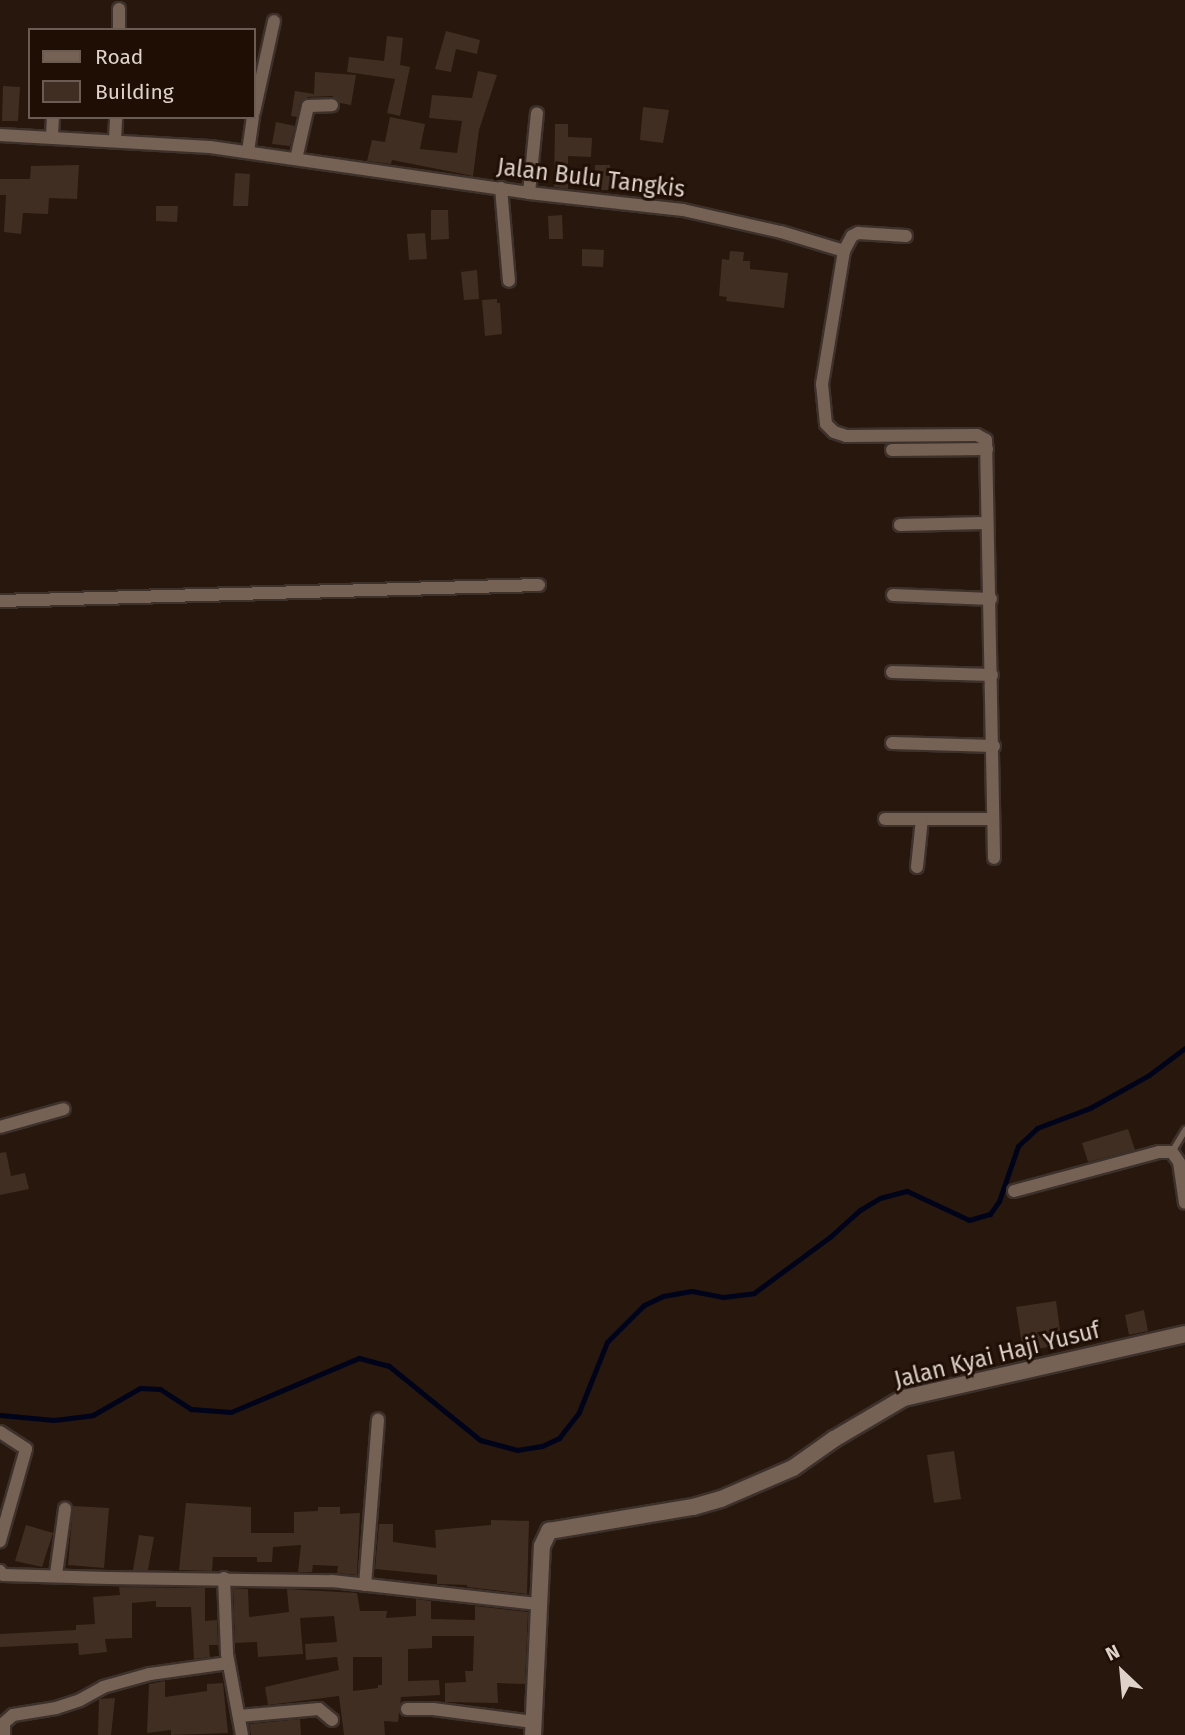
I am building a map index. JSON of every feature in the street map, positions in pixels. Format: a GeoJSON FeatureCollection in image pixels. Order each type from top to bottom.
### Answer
{"type":"FeatureCollection","features":[{"type":"Feature","properties":{"kind":"street"},"geometry":{"type":"LineString","coordinates":[[119,9],[119,28]]}},
{"type":"Feature","properties":{"kind":"street"},"geometry":{"type":"LineString","coordinates":[[256,103],[274,21]]}},
{"type":"Feature","properties":{"kind":"street"},"geometry":{"type":"LineString","coordinates":[[296,159],[308,104],[332,105]]}},
{"type":"Feature","properties":{"kind":"street"},"geometry":{"type":"LineString","coordinates":[[529,193],[537,113]]}},
{"type":"Feature","properties":{"kind":"street"},"geometry":{"type":"LineString","coordinates":[[52,136],[53,119]]}},
{"type":"Feature","properties":{"kind":"street"},"geometry":{"type":"LineString","coordinates":[[115,139],[116,119]]}},
{"type":"Feature","properties":{"kind":"street"},"geometry":{"type":"LineString","coordinates":[[248,152],[253,119]]}},
{"type":"Feature","properties":{"kind":"street","name":"Jalan Bulu Tangkis"},"geometry":{"type":"LineString","coordinates":[[0,135],[115,139],[248,152],[529,193],[683,210],[781,232],[844,251]]}},
{"type":"Feature","properties":{"kind":"street"},"geometry":{"type":"LineString","coordinates":[[501,188],[509,281]]}},
{"type":"Feature","properties":{"kind":"street"},"geometry":{"type":"LineString","coordinates":[[906,236],[858,233],[852,236],[844,251],[822,384],[823,417],[828,428],[846,436],[977,435],[985,438],[985,523],[991,599],[994,858]]}},
{"type":"Feature","properties":{"kind":"street"},"geometry":{"type":"LineString","coordinates":[[892,450],[987,449]]}},
{"type":"Feature","properties":{"kind":"street"},"geometry":{"type":"LineString","coordinates":[[900,525],[985,523]]}},
{"type":"Feature","properties":{"kind":"street"},"geometry":{"type":"LineString","coordinates":[[0,601],[539,585]]}},
{"type":"Feature","properties":{"kind":"street"},"geometry":{"type":"LineString","coordinates":[[893,595],[991,599]]}},
{"type":"Feature","properties":{"kind":"street"},"geometry":{"type":"LineString","coordinates":[[891,672],[992,675]]}},
{"type":"Feature","properties":{"kind":"street"},"geometry":{"type":"LineString","coordinates":[[892,743],[994,746]]}},
{"type":"Feature","properties":{"kind":"street"},"geometry":{"type":"LineString","coordinates":[[885,819],[992,818]]}},
{"type":"Feature","properties":{"kind":"street"},"geometry":{"type":"LineString","coordinates":[[917,867],[922,819]]}},
{"type":"Feature","properties":{"kind":"street"},"geometry":{"type":"LineString","coordinates":[[0,1127],[64,1109]]}},
{"type":"Feature","properties":{"kind":"street"},"geometry":{"type":"LineString","coordinates":[[1014,1191],[1159,1153],[1172,1152],[1179,1162],[1185,1203]]}},
{"type":"Feature","properties":{"kind":"street","name":"Jalan Kyai Haji Yusuf"},"geometry":{"type":"LineString","coordinates":[[533,1728],[542,1546],[544,1537],[553,1529],[693,1507],[721,1499],[793,1468],[834,1439],[904,1398],[1185,1334]]}},
{"type":"Feature","properties":{"kind":"street"},"geometry":{"type":"LineString","coordinates":[[365,1585],[378,1420]]}},
{"type":"Feature","properties":{"kind":"street"},"geometry":{"type":"LineString","coordinates":[[0,1432],[25,1446],[26,1453],[0,1541]]}},
{"type":"Feature","properties":{"kind":"street"},"geometry":{"type":"LineString","coordinates":[[56,1574],[65,1509]]}},
{"type":"Feature","properties":{"kind":"street"},"geometry":{"type":"LineString","coordinates":[[0,1571],[3,1575],[56,1574],[108,1578],[279,1578],[538,1604]]}},
{"type":"Feature","properties":{"kind":"street"},"geometry":{"type":"LineString","coordinates":[[224,1578],[228,1663],[242,1735]]}},
{"type":"Feature","properties":{"kind":"street"},"geometry":{"type":"LineString","coordinates":[[4,1735],[5,1723],[13,1715],[56,1708],[80,1700],[96,1690],[150,1674],[228,1663]]}},
{"type":"Feature","properties":{"kind":"street"},"geometry":{"type":"LineString","coordinates":[[239,1716],[319,1709],[332,1720]]}},
{"type":"Feature","properties":{"kind":"street"},"geometry":{"type":"LineString","coordinates":[[407,1709],[433,1709],[533,1728]]}},
{"type":"Feature","properties":{"kind":"lane"},"geometry":{"type":"LineString","coordinates":[[1172,1152],[1185,1130]]}},
{"type":"Feature","properties":{"kind":"building"},"geometry":{"type":"Polygon","coordinates":[[[446,31],[480,40],[477,54],[456,49],[451,72],[435,69],[446,31]]]}},
{"type":"Feature","properties":{"kind":"building"},"geometry":{"type":"Polygon","coordinates":[[[387,36],[403,38],[400,65],[410,67],[400,116],[387,113],[395,79],[347,72],[349,57],[384,61],[387,36]]]}},
{"type":"Feature","properties":{"kind":"building"},"geometry":{"type":"Polygon","coordinates":[[[478,71],[497,75],[479,130],[473,176],[392,160],[391,164],[367,161],[372,140],[385,142],[390,117],[425,124],[420,149],[457,153],[462,121],[429,118],[432,95],[472,98],[478,71]]]}},
{"type":"Feature","properties":{"kind":"building"},"geometry":{"type":"Polygon","coordinates":[[[315,72],[356,75],[351,105],[340,103],[332,96],[308,97],[300,103],[297,117],[291,116],[295,91],[314,94],[315,72]]]}},
{"type":"Feature","properties":{"kind":"building"},"geometry":{"type":"Polygon","coordinates":[[[3,86],[20,87],[18,121],[2,121],[3,86]]]}},
{"type":"Feature","properties":{"kind":"building"},"geometry":{"type":"Polygon","coordinates":[[[643,107],[669,110],[663,143],[640,140],[643,107]]]}},
{"type":"Feature","properties":{"kind":"building"},"geometry":{"type":"Polygon","coordinates":[[[276,122],[295,126],[290,146],[272,144],[276,122]]]}},
{"type":"Feature","properties":{"kind":"building"},"geometry":{"type":"Polygon","coordinates":[[[555,124],[568,124],[568,137],[592,138],[591,157],[568,156],[568,189],[554,187],[555,124]]]}},
{"type":"Feature","properties":{"kind":"building"},"geometry":{"type":"Polygon","coordinates":[[[79,165],[77,199],[49,198],[48,214],[23,213],[21,234],[4,232],[6,195],[0,195],[0,179],[30,179],[31,166],[79,165]]]}},
{"type":"Feature","properties":{"kind":"building"},"geometry":{"type":"Polygon","coordinates":[[[595,165],[610,165],[610,190],[595,190],[595,165]]]}},
{"type":"Feature","properties":{"kind":"building"},"geometry":{"type":"Polygon","coordinates":[[[235,173],[250,174],[248,206],[233,206],[235,173]]]}},
{"type":"Feature","properties":{"kind":"building"},"geometry":{"type":"Polygon","coordinates":[[[156,206],[178,206],[177,222],[156,221],[156,206]]]}},
{"type":"Feature","properties":{"kind":"building"},"geometry":{"type":"Polygon","coordinates":[[[431,210],[448,210],[449,239],[431,240],[431,210]]]}},
{"type":"Feature","properties":{"kind":"building"},"geometry":{"type":"Polygon","coordinates":[[[562,215],[563,239],[549,239],[548,216],[562,215]]]}},
{"type":"Feature","properties":{"kind":"building"},"geometry":{"type":"Polygon","coordinates":[[[425,233],[427,259],[409,260],[407,234],[425,233]]]}},
{"type":"Feature","properties":{"kind":"building"},"geometry":{"type":"Polygon","coordinates":[[[582,249],[604,250],[603,267],[582,266],[582,249]]]}},
{"type":"Feature","properties":{"kind":"building"},"geometry":{"type":"Polygon","coordinates":[[[730,251],[744,252],[743,261],[750,261],[750,269],[788,273],[784,308],[726,301],[727,297],[719,296],[722,259],[729,260],[730,251]]]}},
{"type":"Feature","properties":{"kind":"building"},"geometry":{"type":"Polygon","coordinates":[[[477,270],[479,299],[464,300],[461,272],[477,270]]]}},
{"type":"Feature","properties":{"kind":"building"},"geometry":{"type":"Polygon","coordinates":[[[497,299],[497,303],[500,303],[502,334],[485,336],[482,300],[497,299]]]}},
{"type":"Feature","properties":{"kind":"building"},"geometry":{"type":"Polygon","coordinates":[[[1128,1129],[1135,1150],[1088,1162],[1082,1143],[1128,1129]]]}},
{"type":"Feature","properties":{"kind":"building"},"geometry":{"type":"Polygon","coordinates":[[[6,1152],[11,1176],[25,1173],[29,1189],[0,1195],[0,1153],[6,1152]]]}},
{"type":"Feature","properties":{"kind":"building"},"geometry":{"type":"Polygon","coordinates":[[[1056,1301],[1062,1345],[1023,1351],[1016,1307],[1056,1301]]]}},
{"type":"Feature","properties":{"kind":"building"},"geometry":{"type":"Polygon","coordinates":[[[1144,1310],[1148,1331],[1129,1335],[1125,1315],[1144,1310]]]}},
{"type":"Feature","properties":{"kind":"building"},"geometry":{"type":"Polygon","coordinates":[[[954,1451],[961,1499],[934,1503],[927,1455],[954,1451]]]}},
{"type":"Feature","properties":{"kind":"building"},"geometry":{"type":"Polygon","coordinates":[[[186,1503],[251,1507],[251,1533],[294,1533],[294,1512],[318,1511],[318,1507],[340,1507],[340,1514],[360,1513],[357,1575],[337,1573],[338,1566],[313,1565],[312,1572],[298,1572],[301,1545],[273,1547],[272,1562],[257,1562],[257,1557],[213,1557],[212,1571],[179,1570],[186,1503]]]}},
{"type":"Feature","properties":{"kind":"building"},"geometry":{"type":"Polygon","coordinates":[[[73,1506],[109,1508],[104,1568],[68,1565],[73,1506]]]}},
{"type":"Feature","properties":{"kind":"building"},"geometry":{"type":"Polygon","coordinates":[[[491,1520],[529,1521],[527,1594],[467,1585],[437,1584],[437,1575],[375,1569],[379,1524],[393,1524],[393,1542],[436,1548],[435,1530],[491,1525],[491,1520]]]}},
{"type":"Feature","properties":{"kind":"building"},"geometry":{"type":"Polygon","coordinates":[[[26,1525],[53,1533],[42,1567],[15,1561],[26,1525]]]}},
{"type":"Feature","properties":{"kind":"building"},"geometry":{"type":"Polygon","coordinates":[[[139,1535],[154,1537],[148,1570],[133,1570],[139,1535]]]}},
{"type":"Feature","properties":{"kind":"building"},"geometry":{"type":"Polygon","coordinates":[[[119,1587],[205,1588],[205,1621],[217,1620],[218,1645],[209,1645],[210,1657],[194,1659],[191,1607],[156,1607],[156,1601],[132,1603],[132,1638],[105,1639],[107,1652],[79,1655],[78,1643],[0,1647],[0,1634],[76,1630],[76,1625],[95,1624],[93,1597],[120,1595],[119,1587]]]}},
{"type":"Feature","properties":{"kind":"building"},"geometry":{"type":"Polygon","coordinates":[[[233,1588],[248,1589],[249,1617],[289,1612],[287,1589],[357,1593],[360,1611],[387,1611],[386,1618],[416,1616],[416,1599],[431,1601],[431,1619],[475,1620],[475,1606],[528,1612],[525,1684],[497,1683],[498,1703],[445,1702],[445,1683],[466,1682],[465,1671],[473,1671],[474,1636],[432,1636],[432,1648],[408,1649],[408,1681],[439,1680],[440,1695],[401,1697],[398,1722],[384,1721],[385,1735],[344,1735],[339,1696],[268,1705],[265,1687],[339,1670],[337,1657],[306,1660],[305,1644],[337,1642],[334,1616],[300,1618],[303,1654],[258,1657],[257,1642],[235,1643],[233,1588]],[[353,1657],[353,1691],[378,1688],[378,1685],[382,1685],[382,1657],[353,1657]]]}},
{"type":"Feature","properties":{"kind":"building"},"geometry":{"type":"Polygon","coordinates":[[[165,1681],[165,1697],[207,1691],[207,1684],[223,1683],[228,1733],[171,1735],[171,1730],[147,1733],[149,1684],[165,1681]]]}},
{"type":"Feature","properties":{"kind":"building"},"geometry":{"type":"Polygon","coordinates":[[[115,1698],[111,1735],[98,1735],[99,1699],[115,1698]]]}},
{"type":"Feature","properties":{"kind":"building"},"geometry":{"type":"Polygon","coordinates":[[[300,1719],[301,1735],[251,1735],[249,1724],[300,1719]]]}},
{"type":"Feature","properties":{"kind":"waterway"},"geometry":{"type":"LineString","coordinates":[[0,1415],[54,1420],[93,1415],[140,1388],[160,1389],[191,1409],[231,1412],[359,1358],[389,1366],[480,1440],[517,1450],[542,1446],[559,1438],[579,1412],[607,1342],[644,1305],[663,1296],[692,1291],[723,1297],[754,1293],[831,1236],[860,1210],[880,1198],[907,1191],[969,1220],[990,1214],[999,1201],[1018,1146],[1037,1128],[1090,1108],[1149,1075],[1185,1048]]}}]}
